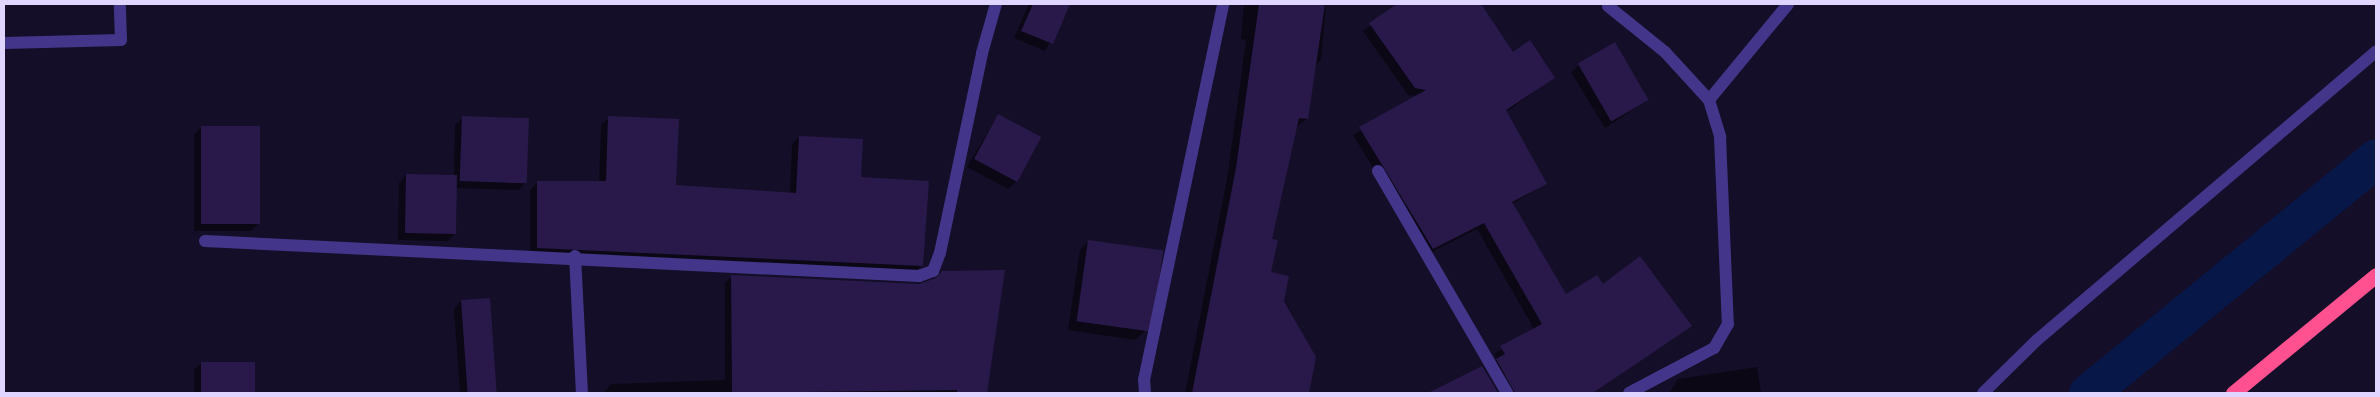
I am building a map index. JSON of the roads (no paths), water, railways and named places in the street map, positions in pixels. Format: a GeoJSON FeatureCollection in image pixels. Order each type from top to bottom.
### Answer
{"type":"FeatureCollection","features":[{"type":"Feature","properties":{"kind":"highway"},"geometry":{"type":"LineString","coordinates":[[2233,393],[2376,275]]}},
{"type":"Feature","properties":{"kind":"street"},"geometry":{"type":"LineString","coordinates":[[4,43],[121,40],[120,4]]}},
{"type":"Feature","properties":{"kind":"street"},"geometry":{"type":"LineString","coordinates":[[205,241],[575,256],[903,276],[933,270],[996,4]]}},
{"type":"Feature","properties":{"kind":"street"},"geometry":{"type":"LineString","coordinates":[[1145,393],[1144,380],[1223,4]]}},
{"type":"Feature","properties":{"kind":"street"},"geometry":{"type":"LineString","coordinates":[[1709,100],[1788,4]]}},
{"type":"Feature","properties":{"kind":"street"},"geometry":{"type":"LineString","coordinates":[[1608,6],[1665,52],[1709,100],[1720,137],[1728,324],[1714,348],[1629,393]]}},
{"type":"Feature","properties":{"kind":"street"},"geometry":{"type":"LineString","coordinates":[[1983,393],[2038,340],[2376,51]]}},
{"type":"Feature","properties":{"kind":"street"},"geometry":{"type":"LineString","coordinates":[[1378,172],[1507,393]]}},
{"type":"Feature","properties":{"kind":"street"},"geometry":{"type":"LineString","coordinates":[[575,256],[582,393]]}},
{"type":"Feature","properties":{"kind":"waterway"},"geometry":{"type":"LineString","coordinates":[[2088,393],[2376,158]]}}]}
